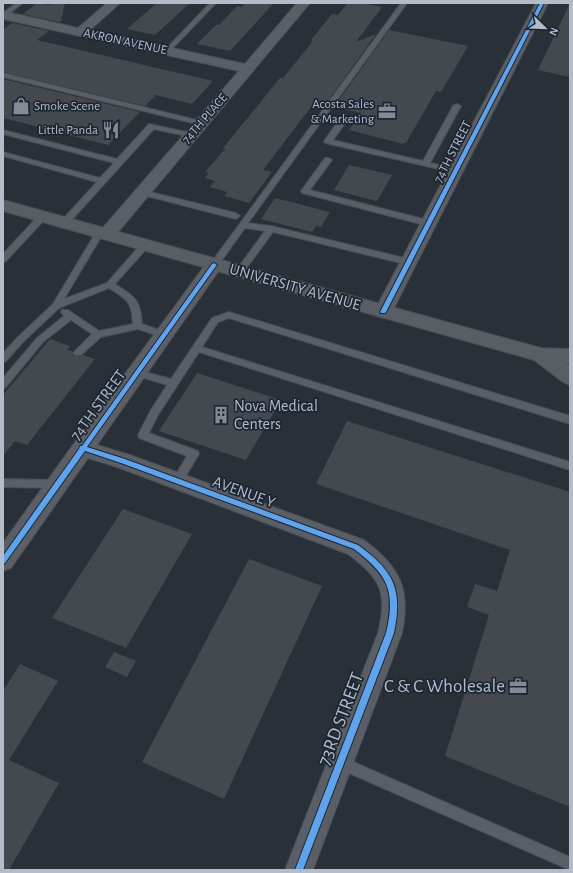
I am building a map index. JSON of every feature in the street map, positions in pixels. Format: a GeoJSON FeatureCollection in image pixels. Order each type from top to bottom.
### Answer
{"type":"FeatureCollection","features":[{"type":"Feature","properties":{"kind":"main road","name":"UNIVERSITY AVENUE"},"geometry":{"type":"LineString","coordinates":[[3,205],[541,355],[570,356]]}},
{"type":"Feature","properties":{"kind":"main road","name":"UNIVERSITY AVENUE"},"geometry":{"type":"LineString","coordinates":[[541,355],[570,377]]}},
{"type":"Feature","properties":{"kind":"street"},"geometry":{"type":"LineString","coordinates":[[80,32],[114,3]]}},
{"type":"Feature","properties":{"kind":"street","name":"74TH PLACE"},"geometry":{"type":"LineString","coordinates":[[103,233],[142,192],[304,3]]}},
{"type":"Feature","properties":{"kind":"street","name":"74TH STREET"},"geometry":{"type":"LineString","coordinates":[[383,312],[542,3]]}},
{"type":"Feature","properties":{"kind":"street","name":"AKRON AVENUE"},"geometry":{"type":"LineString","coordinates":[[4,15],[248,69]]}},
{"type":"Feature","properties":{"kind":"street","name":"74TH STREET"},"geometry":{"type":"LineString","coordinates":[[3,561],[82,448],[138,373],[214,265]]}},
{"type":"Feature","properties":{"kind":"street","name":"AVENUE Y"},"geometry":{"type":"LineString","coordinates":[[82,448],[178,481],[356,548],[376,563],[387,577]]}},
{"type":"Feature","properties":{"kind":"street","name":"73RD STREET"},"geometry":{"type":"LineString","coordinates":[[299,870],[390,633],[394,617],[395,602],[387,577]]}},
{"type":"Feature","properties":{"kind":"lane"},"geometry":{"type":"LineString","coordinates":[[4,15],[20,3]]}},
{"type":"Feature","properties":{"kind":"lane"},"geometry":{"type":"LineString","coordinates":[[167,50],[213,3]]}},
{"type":"Feature","properties":{"kind":"lane"},"geometry":{"type":"LineString","coordinates":[[214,265],[404,3]]}},
{"type":"Feature","properties":{"kind":"lane"},"geometry":{"type":"LineString","coordinates":[[3,75],[201,123]]}},
{"type":"Feature","properties":{"kind":"lane"},"geometry":{"type":"LineString","coordinates":[[425,164],[457,106]]}},
{"type":"Feature","properties":{"kind":"lane"},"geometry":{"type":"LineString","coordinates":[[342,122],[328,141],[456,171]]}},
{"type":"Feature","properties":{"kind":"lane"},"geometry":{"type":"LineString","coordinates":[[65,222],[152,126],[191,135]]}},
{"type":"Feature","properties":{"kind":"lane"},"geometry":{"type":"LineString","coordinates":[[3,132],[119,162]]}},
{"type":"Feature","properties":{"kind":"lane"},"geometry":{"type":"LineString","coordinates":[[3,154],[103,180]]}},
{"type":"Feature","properties":{"kind":"lane"},"geometry":{"type":"LineString","coordinates":[[328,160],[306,191],[428,223]]}},
{"type":"Feature","properties":{"kind":"lane"},"geometry":{"type":"LineString","coordinates":[[142,192],[236,216]]}},
{"type":"Feature","properties":{"kind":"lane"},"geometry":{"type":"LineString","coordinates":[[3,259],[43,216]]}},
{"type":"Feature","properties":{"kind":"lane"},"geometry":{"type":"LineString","coordinates":[[243,225],[271,228],[409,262]]}},
{"type":"Feature","properties":{"kind":"lane"},"geometry":{"type":"LineString","coordinates":[[239,272],[271,228]]}},
{"type":"Feature","properties":{"kind":"lane"},"geometry":{"type":"LineString","coordinates":[[3,359],[21,339],[56,306],[103,233]]}},
{"type":"Feature","properties":{"kind":"lane"},"geometry":{"type":"LineString","coordinates":[[56,306],[110,285],[145,245]]}},
{"type":"Feature","properties":{"kind":"lane"},"geometry":{"type":"LineString","coordinates":[[110,285],[129,296],[137,308],[138,326]]}},
{"type":"Feature","properties":{"kind":"lane"},"geometry":{"type":"LineString","coordinates":[[56,306],[98,334]]}},
{"type":"Feature","properties":{"kind":"lane"},"geometry":{"type":"LineString","coordinates":[[178,481],[194,454],[143,435],[154,413],[215,320],[230,315],[336,349],[570,420]]}},
{"type":"Feature","properties":{"kind":"lane"},"geometry":{"type":"LineString","coordinates":[[3,384],[40,340],[70,316]]}},
{"type":"Feature","properties":{"kind":"lane"},"geometry":{"type":"LineString","coordinates":[[78,353],[98,334],[138,326],[165,335]]}},
{"type":"Feature","properties":{"kind":"lane"},"geometry":{"type":"LineString","coordinates":[[196,348],[322,386],[570,466]]}},
{"type":"Feature","properties":{"kind":"lane"},"geometry":{"type":"LineString","coordinates":[[138,373],[173,383]]}},
{"type":"Feature","properties":{"kind":"lane"},"geometry":{"type":"LineString","coordinates":[[3,483],[58,484]]}},
{"type":"Feature","properties":{"kind":"lane"},"geometry":{"type":"LineString","coordinates":[[340,762],[570,864]]}},
{"type":"Feature","properties":{"kind":"building"},"geometry":{"type":"Polygon","coordinates":[[[37,3],[50,5],[52,3],[65,3],[61,21],[59,22],[23,14],[37,3]]]}},
{"type":"Feature","properties":{"kind":"building"},"geometry":{"type":"Polygon","coordinates":[[[157,3],[190,3],[155,35],[127,29],[157,3]]]}},
{"type":"Feature","properties":{"kind":"building"},"geometry":{"type":"Polygon","coordinates":[[[245,3],[274,3],[230,51],[197,44],[216,25],[219,25],[237,6],[242,7],[245,3]]]}},
{"type":"Feature","properties":{"kind":"building"},"geometry":{"type":"Polygon","coordinates":[[[348,3],[363,3],[382,7],[356,42],[376,34],[325,105],[314,103],[263,170],[272,172],[249,203],[224,196],[227,192],[210,187],[215,181],[205,178],[209,173],[205,172],[225,149],[223,148],[280,78],[283,78],[313,41],[311,40],[332,14],[338,15],[348,3]]]}},
{"type":"Feature","properties":{"kind":"building"},"geometry":{"type":"Polygon","coordinates":[[[570,3],[570,77],[538,70],[570,3]]]}},
{"type":"Feature","properties":{"kind":"building"},"geometry":{"type":"Polygon","coordinates":[[[12,23],[49,31],[37,40],[213,81],[192,104],[156,95],[145,106],[3,72],[3,30],[12,23]]]}},
{"type":"Feature","properties":{"kind":"building"},"geometry":{"type":"Polygon","coordinates":[[[389,30],[468,46],[441,92],[436,91],[406,143],[403,144],[349,130],[361,113],[334,107],[389,30]]]}},
{"type":"Feature","properties":{"kind":"building"},"geometry":{"type":"Polygon","coordinates":[[[3,79],[140,112],[108,145],[3,118],[3,79]]]}},
{"type":"Feature","properties":{"kind":"building"},"geometry":{"type":"Polygon","coordinates":[[[349,165],[392,175],[377,201],[334,190],[349,165]]]}},
{"type":"Feature","properties":{"kind":"building"},"geometry":{"type":"Polygon","coordinates":[[[275,198],[330,212],[321,227],[316,226],[312,232],[261,219],[275,198]]]}},
{"type":"Feature","properties":{"kind":"building"},"geometry":{"type":"Polygon","coordinates":[[[50,339],[70,346],[67,350],[72,351],[74,356],[83,355],[95,359],[27,445],[15,441],[3,456],[3,395],[50,339]]]}},
{"type":"Feature","properties":{"kind":"building","name":"Nova Medical Centers"},"geometry":{"type":"Polygon","coordinates":[[[197,373],[281,400],[246,460],[159,431],[197,373]]]}},
{"type":"Feature","properties":{"kind":"building"},"geometry":{"type":"Polygon","coordinates":[[[347,421],[570,492],[570,807],[445,756],[489,615],[467,607],[475,584],[497,591],[510,550],[316,484],[347,421]]]}},
{"type":"Feature","properties":{"kind":"building"},"geometry":{"type":"Polygon","coordinates":[[[123,509],[192,534],[126,648],[52,618],[123,509]]]}},
{"type":"Feature","properties":{"kind":"building"},"geometry":{"type":"Polygon","coordinates":[[[249,559],[322,586],[224,799],[142,762],[249,559]]]}},
{"type":"Feature","properties":{"kind":"building"},"geometry":{"type":"Polygon","coordinates":[[[114,652],[136,661],[127,677],[105,667],[114,652]]]}},
{"type":"Feature","properties":{"kind":"building"},"geometry":{"type":"Polygon","coordinates":[[[20,664],[58,681],[9,760],[59,783],[9,870],[3,870],[3,691],[20,664]]]}},
{"type":"Feature","properties":{"kind":"cycle path"},"geometry":{"type":"LineString","coordinates":[[383,312],[542,3]]}},
{"type":"Feature","properties":{"kind":"cycle path"},"geometry":{"type":"LineString","coordinates":[[3,561],[214,265]]}},
{"type":"Feature","properties":{"kind":"cycle path"},"geometry":{"type":"LineString","coordinates":[[82,448],[123,461],[356,547],[378,565],[385,574],[390,584],[394,606],[390,633],[299,870]]}},
{"type":"Feature","properties":{"kind":"place","name":"Smoke Scene"},"geometry":{"type":"Point","coordinates":[21,106]}},
{"type":"Feature","properties":{"kind":"place","name":"Acosta Sales & Marketing"},"geometry":{"type":"Point","coordinates":[387,111]}},
{"type":"Feature","properties":{"kind":"place","name":"Little Panda"},"geometry":{"type":"Point","coordinates":[111,130]}},
{"type":"Feature","properties":{"kind":"place","name":"Nova Medical Centers"},"geometry":{"type":"Point","coordinates":[221,415]}},
{"type":"Feature","properties":{"kind":"place","name":"C & C Wholesale"},"geometry":{"type":"Point","coordinates":[518,686]}}]}
